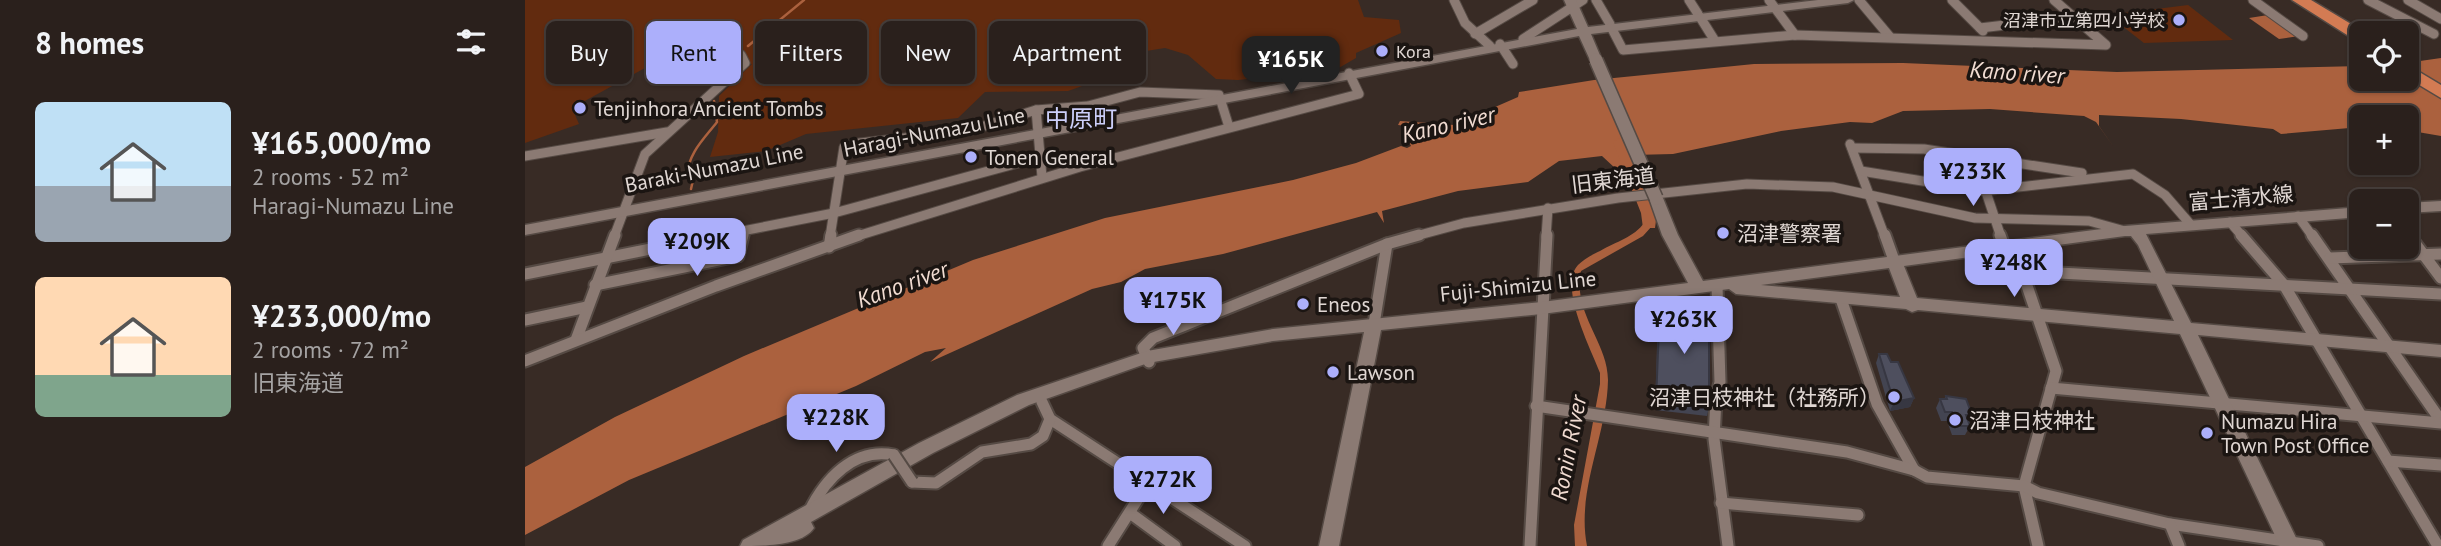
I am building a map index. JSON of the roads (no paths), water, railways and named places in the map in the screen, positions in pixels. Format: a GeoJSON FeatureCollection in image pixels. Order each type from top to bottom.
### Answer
{"type":"FeatureCollection","features":[{"type":"Feature","properties":{"kind":"highway"},"geometry":{"type":"LineString","coordinates":[[2299,0],[2349,30]]}},
{"type":"Feature","properties":{"kind":"highway"},"geometry":{"type":"LineString","coordinates":[[2419,78],[2441,93]]}},
{"type":"Feature","properties":{"kind":"main road"},"geometry":{"type":"LineString","coordinates":[[1772,5],[1823,0]]}},
{"type":"Feature","properties":{"kind":"main road","name":"Haragi-Numazu Line"},"geometry":{"type":"LineString","coordinates":[[525,228],[1585,30],[1772,5],[1848,0]]}},
{"type":"Feature","properties":{"kind":"main road"},"geometry":{"type":"LineString","coordinates":[[1575,2],[1596,60],[1670,234],[1699,288]]}},
{"type":"Feature","properties":{"kind":"main road"},"geometry":{"type":"LineString","coordinates":[[1497,46],[1523,39],[1585,30]]}},
{"type":"Feature","properties":{"kind":"main road"},"geometry":{"type":"LineString","coordinates":[[2419,207],[2441,206]]}},
{"type":"Feature","properties":{"kind":"main road","name":"富士清水線"},"geometry":{"type":"LineString","coordinates":[[2130,231],[2349,213]]}},
{"type":"Feature","properties":{"kind":"main road"},"geometry":{"type":"LineString","coordinates":[[2130,231],[2145,243],[2288,544]]}},
{"type":"Feature","properties":{"kind":"main road","name":"Fuji-Shimizu Line"},"geometry":{"type":"LineString","coordinates":[[1148,360],[1273,335],[1542,308],[2130,231]]}},
{"type":"Feature","properties":{"kind":"main road"},"geometry":{"type":"LineString","coordinates":[[1895,263],[1912,306]]}},
{"type":"Feature","properties":{"kind":"main road"},"geometry":{"type":"LineString","coordinates":[[1717,286],[1912,306],[2441,351]]}},
{"type":"Feature","properties":{"kind":"main road"},"geometry":{"type":"LineString","coordinates":[[1329,546],[1374,324]]}},
{"type":"Feature","properties":{"kind":"main road"},"geometry":{"type":"LineString","coordinates":[[772,546],[930,456],[1046,410],[1148,360]]}},
{"type":"Feature","properties":{"kind":"main road"},"geometry":{"type":"LineString","coordinates":[[750,546],[926,448],[1023,400],[1148,360]]}},
{"type":"Feature","properties":{"kind":"street"},"geometry":{"type":"LineString","coordinates":[[1454,0],[1458,13],[1475,34],[1497,46],[1513,64]]}},
{"type":"Feature","properties":{"kind":"street"},"geometry":{"type":"LineString","coordinates":[[1475,34],[1533,0]]}},
{"type":"Feature","properties":{"kind":"street"},"geometry":{"type":"LineString","coordinates":[[1597,0],[1623,50],[1795,35],[2106,45],[2054,0]]}},
{"type":"Feature","properties":{"kind":"street"},"geometry":{"type":"LineString","coordinates":[[1689,0],[1715,41]]}},
{"type":"Feature","properties":{"kind":"street"},"geometry":{"type":"LineString","coordinates":[[1859,0],[1890,37]]}},
{"type":"Feature","properties":{"kind":"street"},"geometry":{"type":"LineString","coordinates":[[1952,0],[1995,43]]}},
{"type":"Feature","properties":{"kind":"street"},"geometry":{"type":"LineString","coordinates":[[2253,0],[2303,36]]}},
{"type":"Feature","properties":{"kind":"street"},"geometry":{"type":"LineString","coordinates":[[2368,0],[2434,34]]}},
{"type":"Feature","properties":{"kind":"street"},"geometry":{"type":"LineString","coordinates":[[2407,0],[2441,19]]}},
{"type":"Feature","properties":{"kind":"street"},"geometry":{"type":"LineString","coordinates":[[1523,39],[1575,2]]}},
{"type":"Feature","properties":{"kind":"street"},"geometry":{"type":"LineString","coordinates":[[1772,5],[1795,35]]}},
{"type":"Feature","properties":{"kind":"street"},"geometry":{"type":"LineString","coordinates":[[1980,28],[2073,17]]}},
{"type":"Feature","properties":{"kind":"street"},"geometry":{"type":"LineString","coordinates":[[525,361],[829,247],[1042,177],[1359,94],[1350,74]]}},
{"type":"Feature","properties":{"kind":"street"},"geometry":{"type":"LineString","coordinates":[[576,340],[645,154],[722,84]]}},
{"type":"Feature","properties":{"kind":"street"},"geometry":{"type":"LineString","coordinates":[[829,247],[844,147],[851,144],[968,131],[1036,110],[1088,106],[1140,92],[1220,98],[1229,127]]}},
{"type":"Feature","properties":{"kind":"street"},"geometry":{"type":"LineString","coordinates":[[1036,110],[1042,177]]}},
{"type":"Feature","properties":{"kind":"street"},"geometry":{"type":"LineString","coordinates":[[525,156],[669,131]]}},
{"type":"Feature","properties":{"kind":"street"},"geometry":{"type":"LineString","coordinates":[[1895,263],[1851,146],[1904,148],[1974,156],[2060,172],[2113,175]]}},
{"type":"Feature","properties":{"kind":"street"},"geometry":{"type":"LineString","coordinates":[[1974,156],[2005,249],[2022,271],[2056,371],[2024,486],[2038,546]]}},
{"type":"Feature","properties":{"kind":"street"},"geometry":{"type":"LineString","coordinates":[[525,274],[834,213],[1040,157]]}},
{"type":"Feature","properties":{"kind":"street"},"geometry":{"type":"LineString","coordinates":[[1861,171],[1984,191],[2133,174],[2165,195],[2191,225]]}},
{"type":"Feature","properties":{"kind":"street","name":"旧東海道"},"geometry":{"type":"LineString","coordinates":[[1148,360],[1143,348],[1153,338],[1387,244],[1464,223],[1548,208],[1747,184],[1833,187],[1937,212],[1994,219],[2089,221],[2130,231]]}},
{"type":"Feature","properties":{"kind":"street"},"geometry":{"type":"LineString","coordinates":[[1530,546],[1548,208]]}},
{"type":"Feature","properties":{"kind":"street"},"geometry":{"type":"LineString","coordinates":[[2298,216],[2351,288],[2441,422]]}},
{"type":"Feature","properties":{"kind":"street"},"geometry":{"type":"LineString","coordinates":[[2230,222],[2284,285],[2438,546]]}},
{"type":"Feature","properties":{"kind":"street"},"geometry":{"type":"LineString","coordinates":[[595,285],[738,256],[744,231]]}},
{"type":"Feature","properties":{"kind":"street"},"geometry":{"type":"LineString","coordinates":[[1374,324],[1387,244]]}},
{"type":"Feature","properties":{"kind":"street"},"geometry":{"type":"LineString","coordinates":[[2419,249],[2441,278]]}},
{"type":"Feature","properties":{"kind":"street"},"geometry":{"type":"LineString","coordinates":[[2330,258],[2441,254]]}},
{"type":"Feature","properties":{"kind":"street"},"geometry":{"type":"LineString","coordinates":[[2022,271],[2441,294]]}},
{"type":"Feature","properties":{"kind":"street"},"geometry":{"type":"LineString","coordinates":[[1717,286],[1720,382],[1716,391],[1715,431],[1721,503],[1728,546]]}},
{"type":"Feature","properties":{"kind":"street"},"geometry":{"type":"LineString","coordinates":[[1841,299],[1877,404],[1914,470]]}},
{"type":"Feature","properties":{"kind":"street"},"geometry":{"type":"LineString","coordinates":[[525,320],[587,307]]}},
{"type":"Feature","properties":{"kind":"street"},"geometry":{"type":"LineString","coordinates":[[2051,388],[2221,405],[2441,422]]}},
{"type":"Feature","properties":{"kind":"street"},"geometry":{"type":"LineString","coordinates":[[1537,405],[1847,452],[1914,470],[1927,477],[2024,486],[2038,493],[2170,524],[2288,544],[2318,546]]}},
{"type":"Feature","properties":{"kind":"street"},"geometry":{"type":"LineString","coordinates":[[809,513],[814,498],[857,459],[877,451],[894,455],[912,482],[936,483],[982,452],[1031,444],[1043,436],[1046,410],[1148,483],[1245,546]]}},
{"type":"Feature","properties":{"kind":"street"},"geometry":{"type":"LineString","coordinates":[[2388,461],[2441,465]]}},
{"type":"Feature","properties":{"kind":"street"},"geometry":{"type":"LineString","coordinates":[[1108,546],[1148,483]]}},
{"type":"Feature","properties":{"kind":"street"},"geometry":{"type":"LineString","coordinates":[[1721,503],[1858,515]]}},
{"type":"Feature","properties":{"kind":"street"},"geometry":{"type":"LineString","coordinates":[[1131,513],[1175,546]]}},
{"type":"Feature","properties":{"kind":"street"},"geometry":{"type":"LineString","coordinates":[[2170,524],[2179,546]]}},
{"type":"Feature","properties":{"kind":"water"},"geometry":{"type":"Polygon","coordinates":[[[2268,15],[2299,36],[2279,39],[2249,18],[2268,15]]]}},
{"type":"Feature","properties":{"kind":"water","name":"Kano river"},"geometry":{"type":"Polygon","coordinates":[[[2441,58],[2441,136],[2419,132],[2419,105],[2349,105],[2349,128],[2281,134],[2273,129],[2181,119],[2099,115],[2099,126],[2113,146],[2096,122],[2084,116],[1990,109],[1903,111],[1872,123],[1850,122],[1781,131],[1673,154],[1633,155],[1629,172],[1633,180],[1629,181],[1602,156],[1559,161],[1528,182],[1458,191],[1382,211],[1384,223],[1377,212],[1223,254],[1145,269],[1121,282],[1092,289],[930,362],[946,348],[925,352],[856,386],[629,480],[525,535],[525,467],[615,417],[744,356],[973,260],[1105,218],[1293,180],[1356,163],[1401,146],[1407,148],[1411,146],[1409,142],[1440,134],[1441,130],[1398,125],[1400,121],[1454,125],[1518,97],[1519,92],[1594,80],[1754,64],[1903,63],[2117,72],[2349,66],[2349,91],[2419,91],[2419,61],[2441,58]]]}},
{"type":"Feature","properties":{"kind":"water"},"geometry":{"type":"Polygon","coordinates":[[[1645,202],[1652,226],[1643,236],[1581,271],[1581,300],[1603,353],[1608,380],[1603,422],[1585,504],[1587,546],[1575,546],[1574,525],[1600,373],[1578,318],[1572,287],[1573,275],[1585,259],[1630,236],[1645,222],[1640,203],[1645,202]]]}},
{"type":"Feature","properties":{"kind":"waterway"},"geometry":{"type":"LineString","coordinates":[[748,46],[804,0]]}},
{"type":"Feature","properties":{"kind":"waterway"},"geometry":{"type":"LineString","coordinates":[[691,189],[693,180],[687,175],[688,167],[698,146],[717,122],[714,101]]}},
{"type":"Feature","properties":{"kind":"waterway","name":"Ronin River"},"geometry":{"type":"LineString","coordinates":[[1621,142],[1649,213],[1649,224]]}},
{"type":"Feature","properties":{"kind":"place","name":"沼津市立第四小学校"},"geometry":{"type":"Point","coordinates":[2179,20]}},
{"type":"Feature","properties":{"kind":"place","name":"Kora"},"geometry":{"type":"Point","coordinates":[1382,51]}},
{"type":"Feature","properties":{"kind":"place","name":"Tenjinhora Ancient Tombs"},"geometry":{"type":"Point","coordinates":[580,108]}},
{"type":"Feature","properties":{"kind":"place","name":"Tonen General"},"geometry":{"type":"Point","coordinates":[971,157]}},
{"type":"Feature","properties":{"kind":"place","name":"沼津警察署"},"geometry":{"type":"Point","coordinates":[1723,233]}},
{"type":"Feature","properties":{"kind":"place","name":"Eneos"},"geometry":{"type":"Point","coordinates":[1303,304]}},
{"type":"Feature","properties":{"kind":"place","name":"Lawson"},"geometry":{"type":"Point","coordinates":[1333,372]}},
{"type":"Feature","properties":{"kind":"place","name":"沼津日枝神社（社務所）"},"geometry":{"type":"Point","coordinates":[1894,397]}},
{"type":"Feature","properties":{"kind":"place","name":"沼津日枝神社"},"geometry":{"type":"Point","coordinates":[1955,420]}},
{"type":"Feature","properties":{"kind":"place","name":"Numazu Hira Town Post Office"},"geometry":{"type":"Point","coordinates":[2207,433]}},
{"type":"Feature","properties":{"kind":"district","name":"中原町"},"geometry":{"type":"Point","coordinates":[1081,118]}}]}
